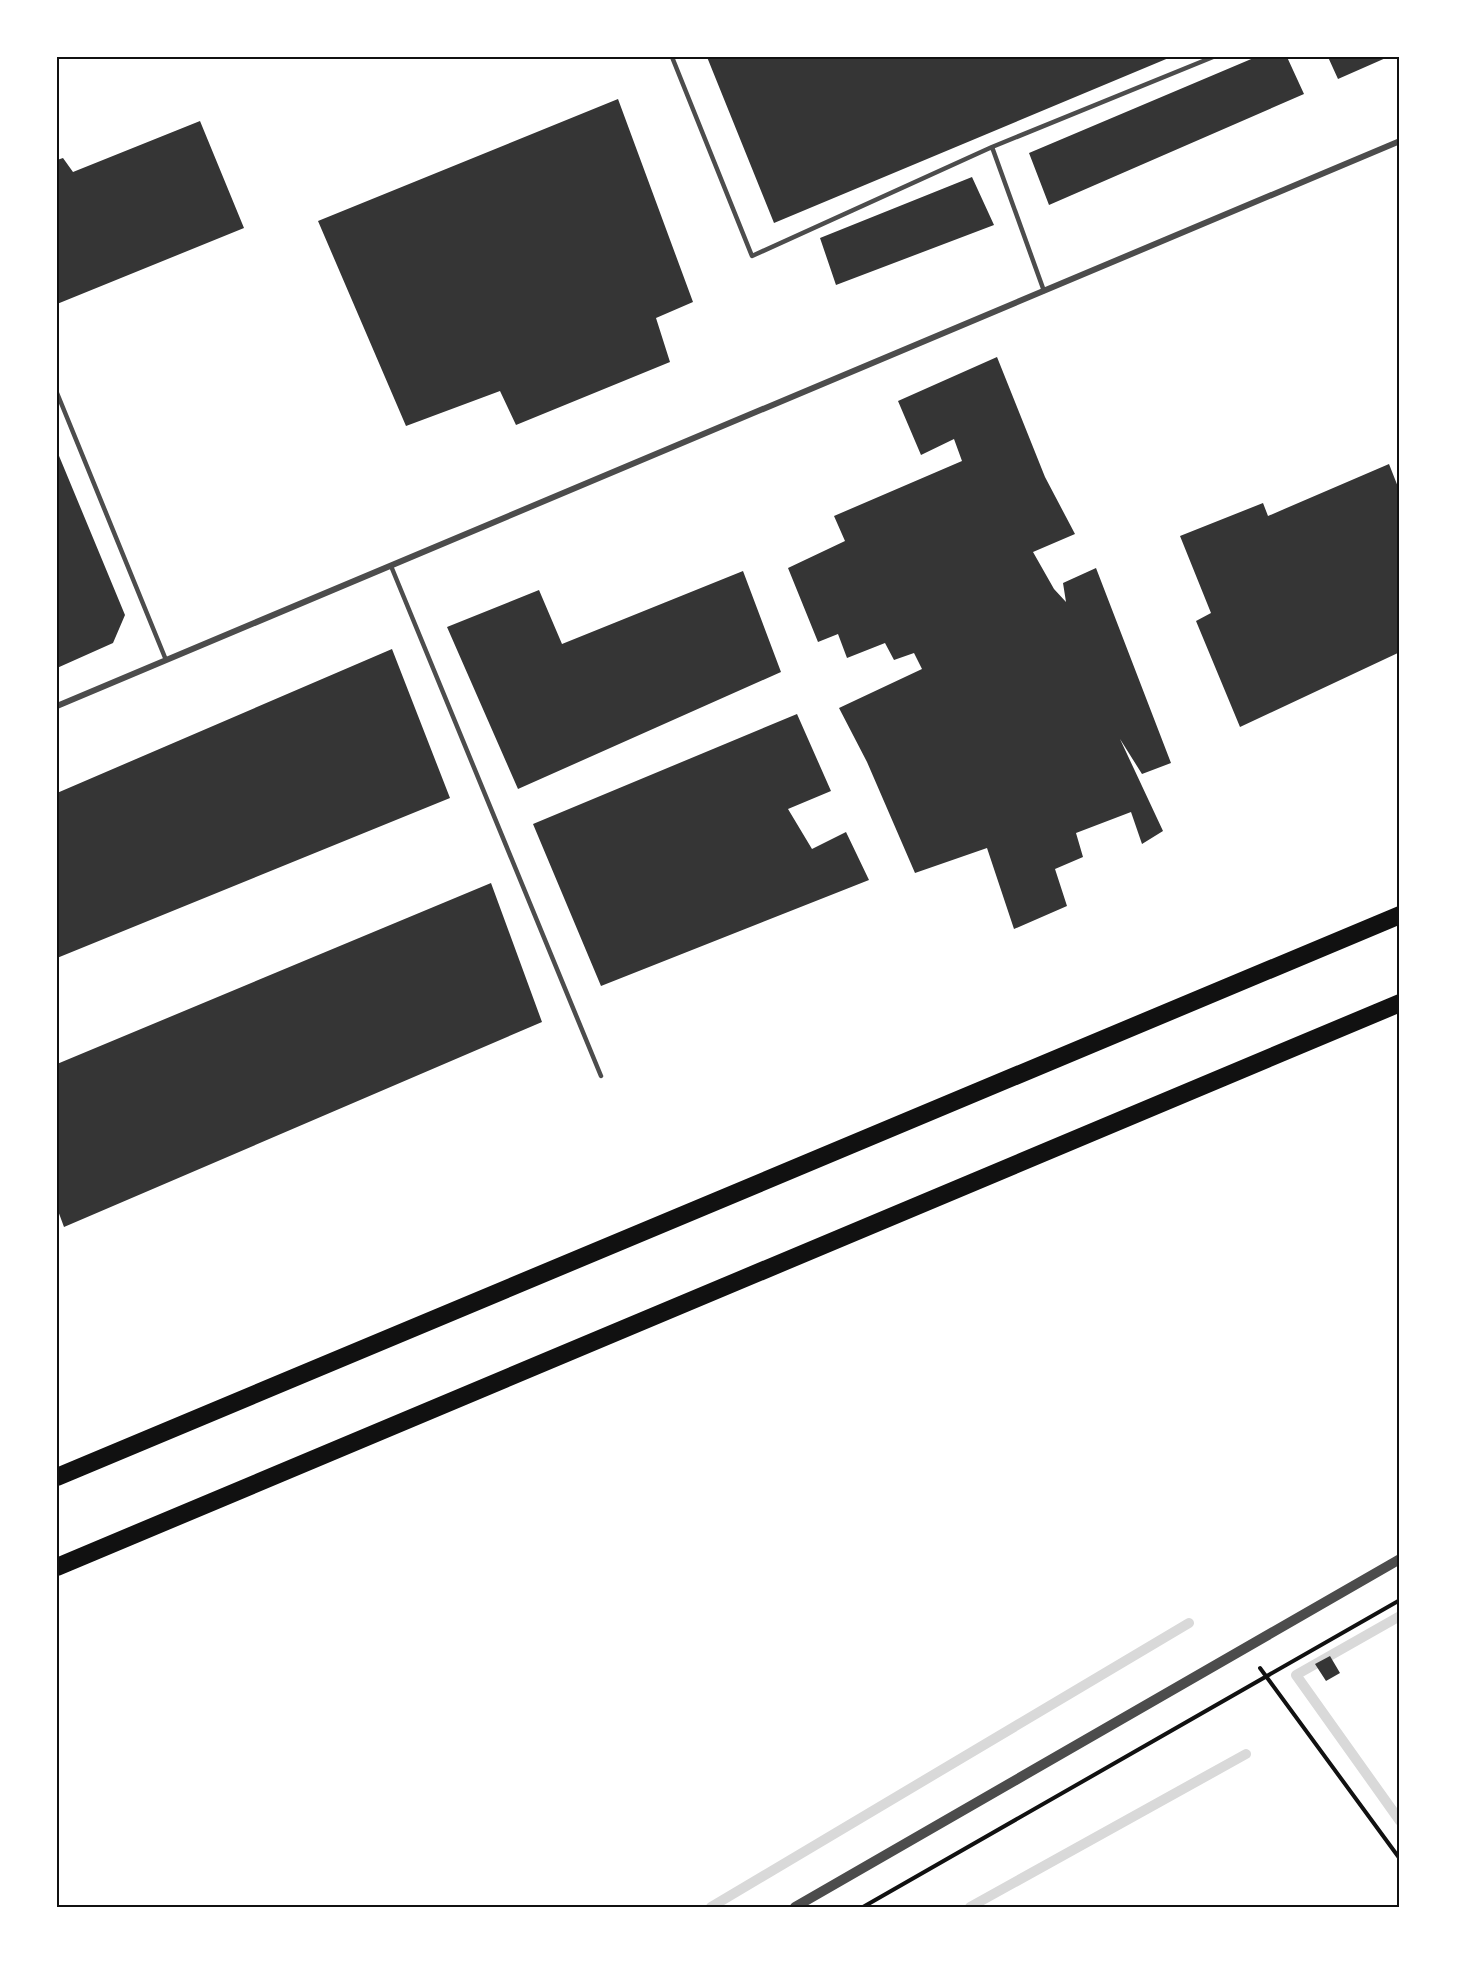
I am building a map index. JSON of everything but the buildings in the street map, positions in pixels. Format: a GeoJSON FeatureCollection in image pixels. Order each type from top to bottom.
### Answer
{"type":"FeatureCollection","features":[{"type":"Feature","properties":{"kind":"highway"},"geometry":{"type":"LineString","coordinates":[[57,1477],[1400,915]]}},
{"type":"Feature","properties":{"kind":"highway"},"geometry":{"type":"LineString","coordinates":[[57,1567],[1400,1003]]}},
{"type":"Feature","properties":{"kind":"street"},"geometry":{"type":"LineString","coordinates":[[57,706],[1400,141]]}},
{"type":"Feature","properties":{"kind":"street"},"geometry":{"type":"LineString","coordinates":[[795,1907],[1400,1559]]}},
{"type":"Feature","properties":{"kind":"lane"},"geometry":{"type":"LineString","coordinates":[[672,57],[752,256],[992,147],[1213,57]]}},
{"type":"Feature","properties":{"kind":"lane"},"geometry":{"type":"LineString","coordinates":[[992,147],[1044,291]]}},
{"type":"Feature","properties":{"kind":"lane"},"geometry":{"type":"LineString","coordinates":[[57,393],[166,660]]}},
{"type":"Feature","properties":{"kind":"lane"},"geometry":{"type":"LineString","coordinates":[[391,566],[601,1076]]}},
{"type":"Feature","properties":{"kind":"path"},"geometry":{"type":"LineString","coordinates":[[863,1907],[1400,1600]]}},
{"type":"Feature","properties":{"kind":"path"},"geometry":{"type":"LineString","coordinates":[[1267,1677],[1400,1858]]}},
{"type":"Feature","properties":{"kind":"waterway"},"geometry":{"type":"LineString","coordinates":[[1400,1616],[1296,1675],[1400,1821]]}},
{"type":"Feature","properties":{"kind":"waterway"},"geometry":{"type":"LineString","coordinates":[[711,1907],[1189,1623]]}},
{"type":"Feature","properties":{"kind":"waterway"},"geometry":{"type":"LineString","coordinates":[[970,1907],[1246,1754]]}}]}
